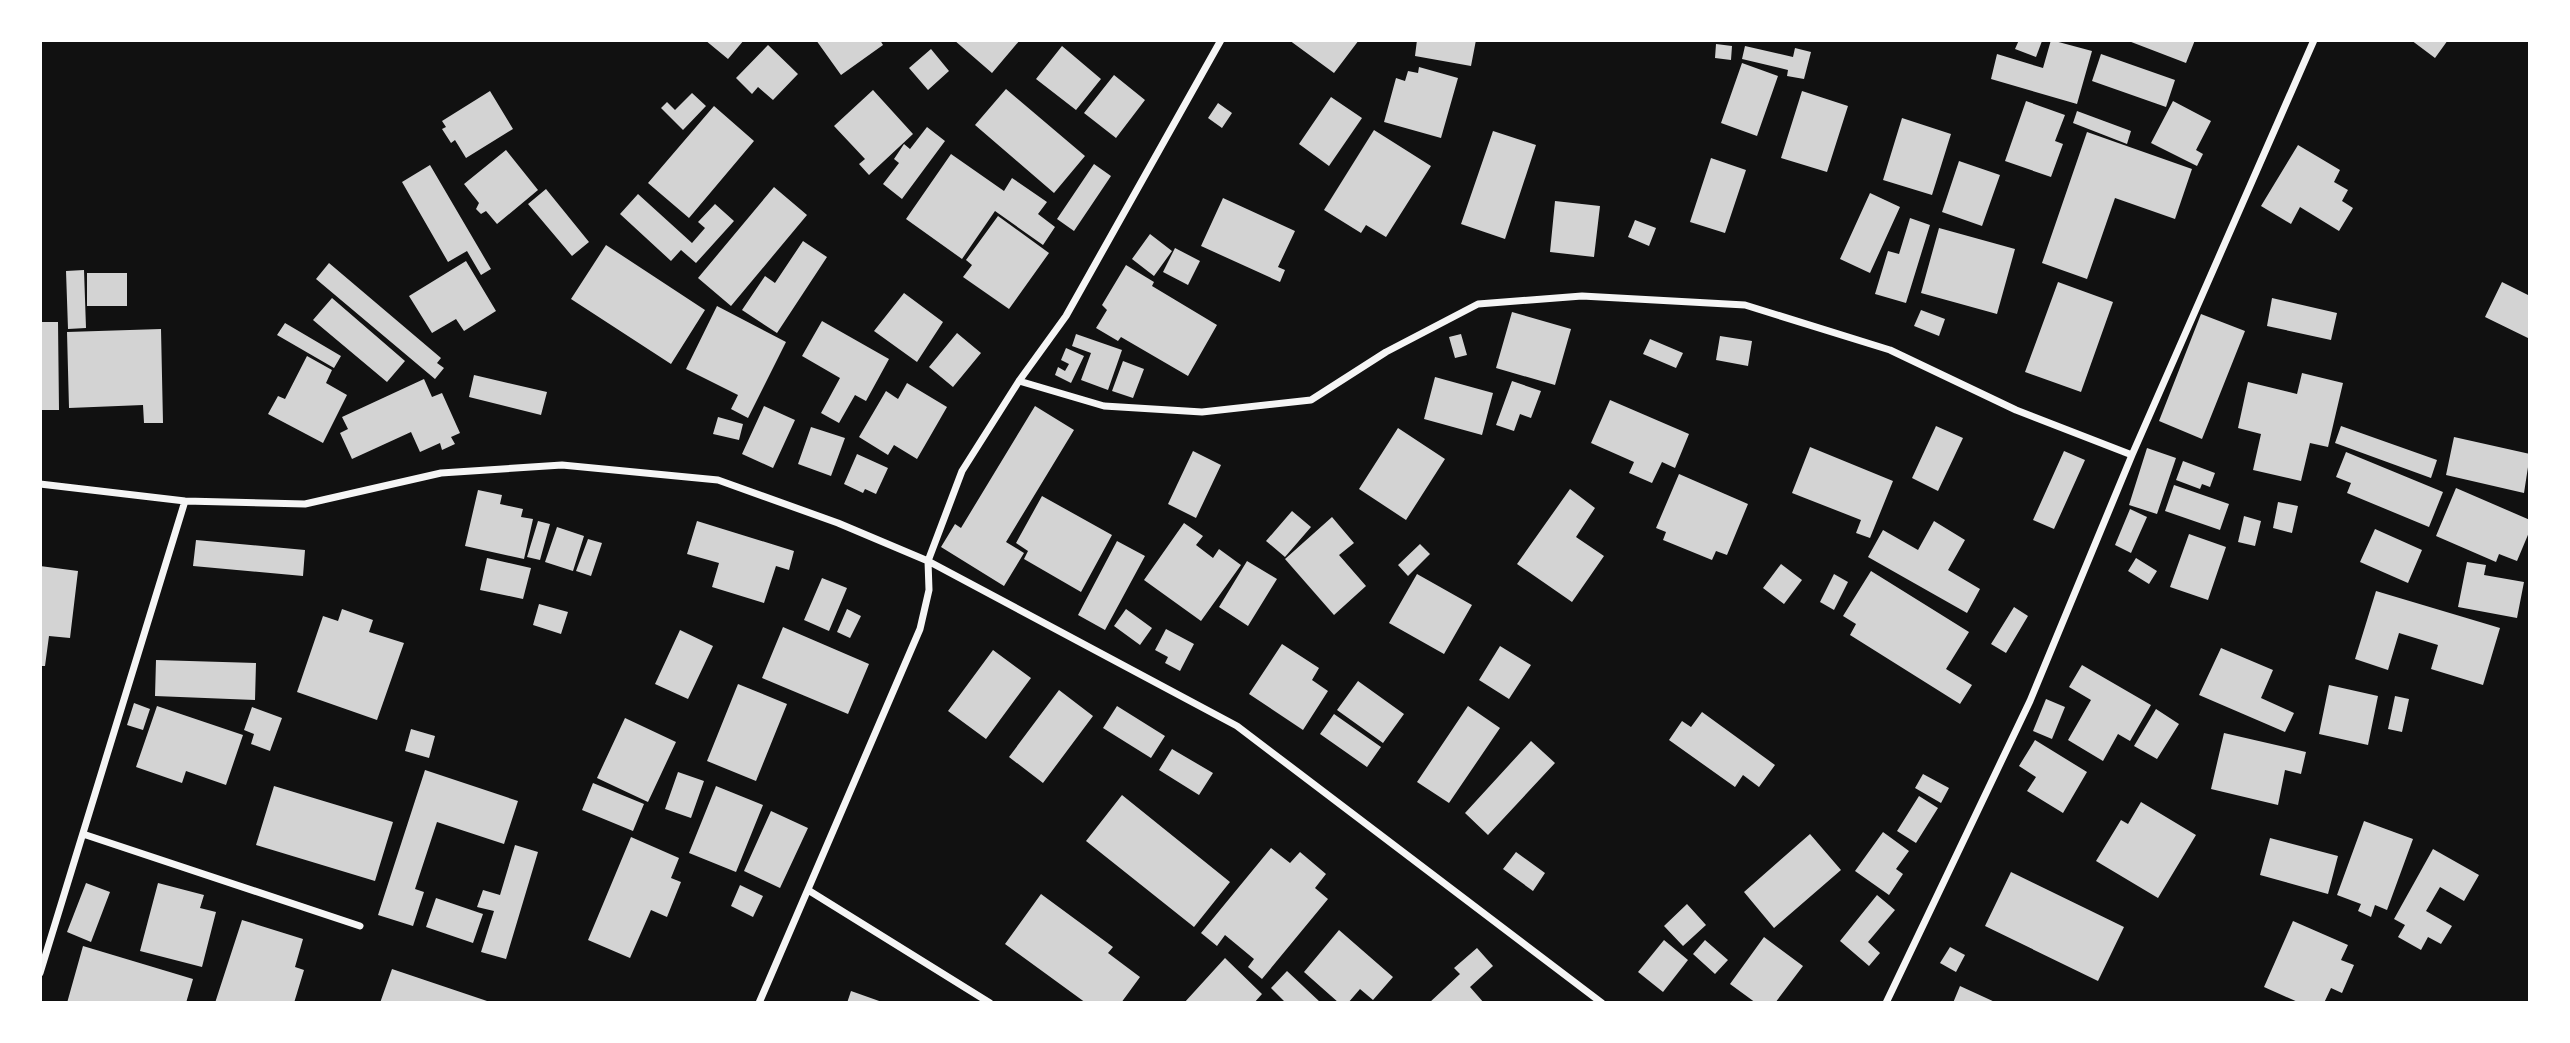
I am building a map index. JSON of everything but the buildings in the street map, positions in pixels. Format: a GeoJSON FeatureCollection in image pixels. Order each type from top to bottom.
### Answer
{"type":"FeatureCollection","features":[{"type":"Feature","properties":{"kind":"street"},"geometry":{"type":"LineString","coordinates":[[759,1003],[920,629],[929,590],[928,561],[962,471],[1066,316],[1221,40]]}},
{"type":"Feature","properties":{"kind":"street"},"geometry":{"type":"LineString","coordinates":[[1886,1003],[2030,701],[2132,456],[2314,40]]}},
{"type":"Feature","properties":{"kind":"street"},"geometry":{"type":"LineString","coordinates":[[1020,382],[1104,406],[1202,412],[1311,400],[1386,352],[1478,304],[1582,296],[1745,305],[1890,350],[2016,410],[2132,456]]}},
{"type":"Feature","properties":{"kind":"street"},"geometry":{"type":"LineString","coordinates":[[40,484],[185,501],[305,504],[441,473],[562,465],[718,480],[838,523],[928,561],[1237,726],[1602,1003]]}},
{"type":"Feature","properties":{"kind":"street"},"geometry":{"type":"LineString","coordinates":[[40,973],[185,501]]}},
{"type":"Feature","properties":{"kind":"street"},"geometry":{"type":"LineString","coordinates":[[83,834],[360,926]]}},
{"type":"Feature","properties":{"kind":"street"},"geometry":{"type":"LineString","coordinates":[[808,890],[990,1003]]}}]}
